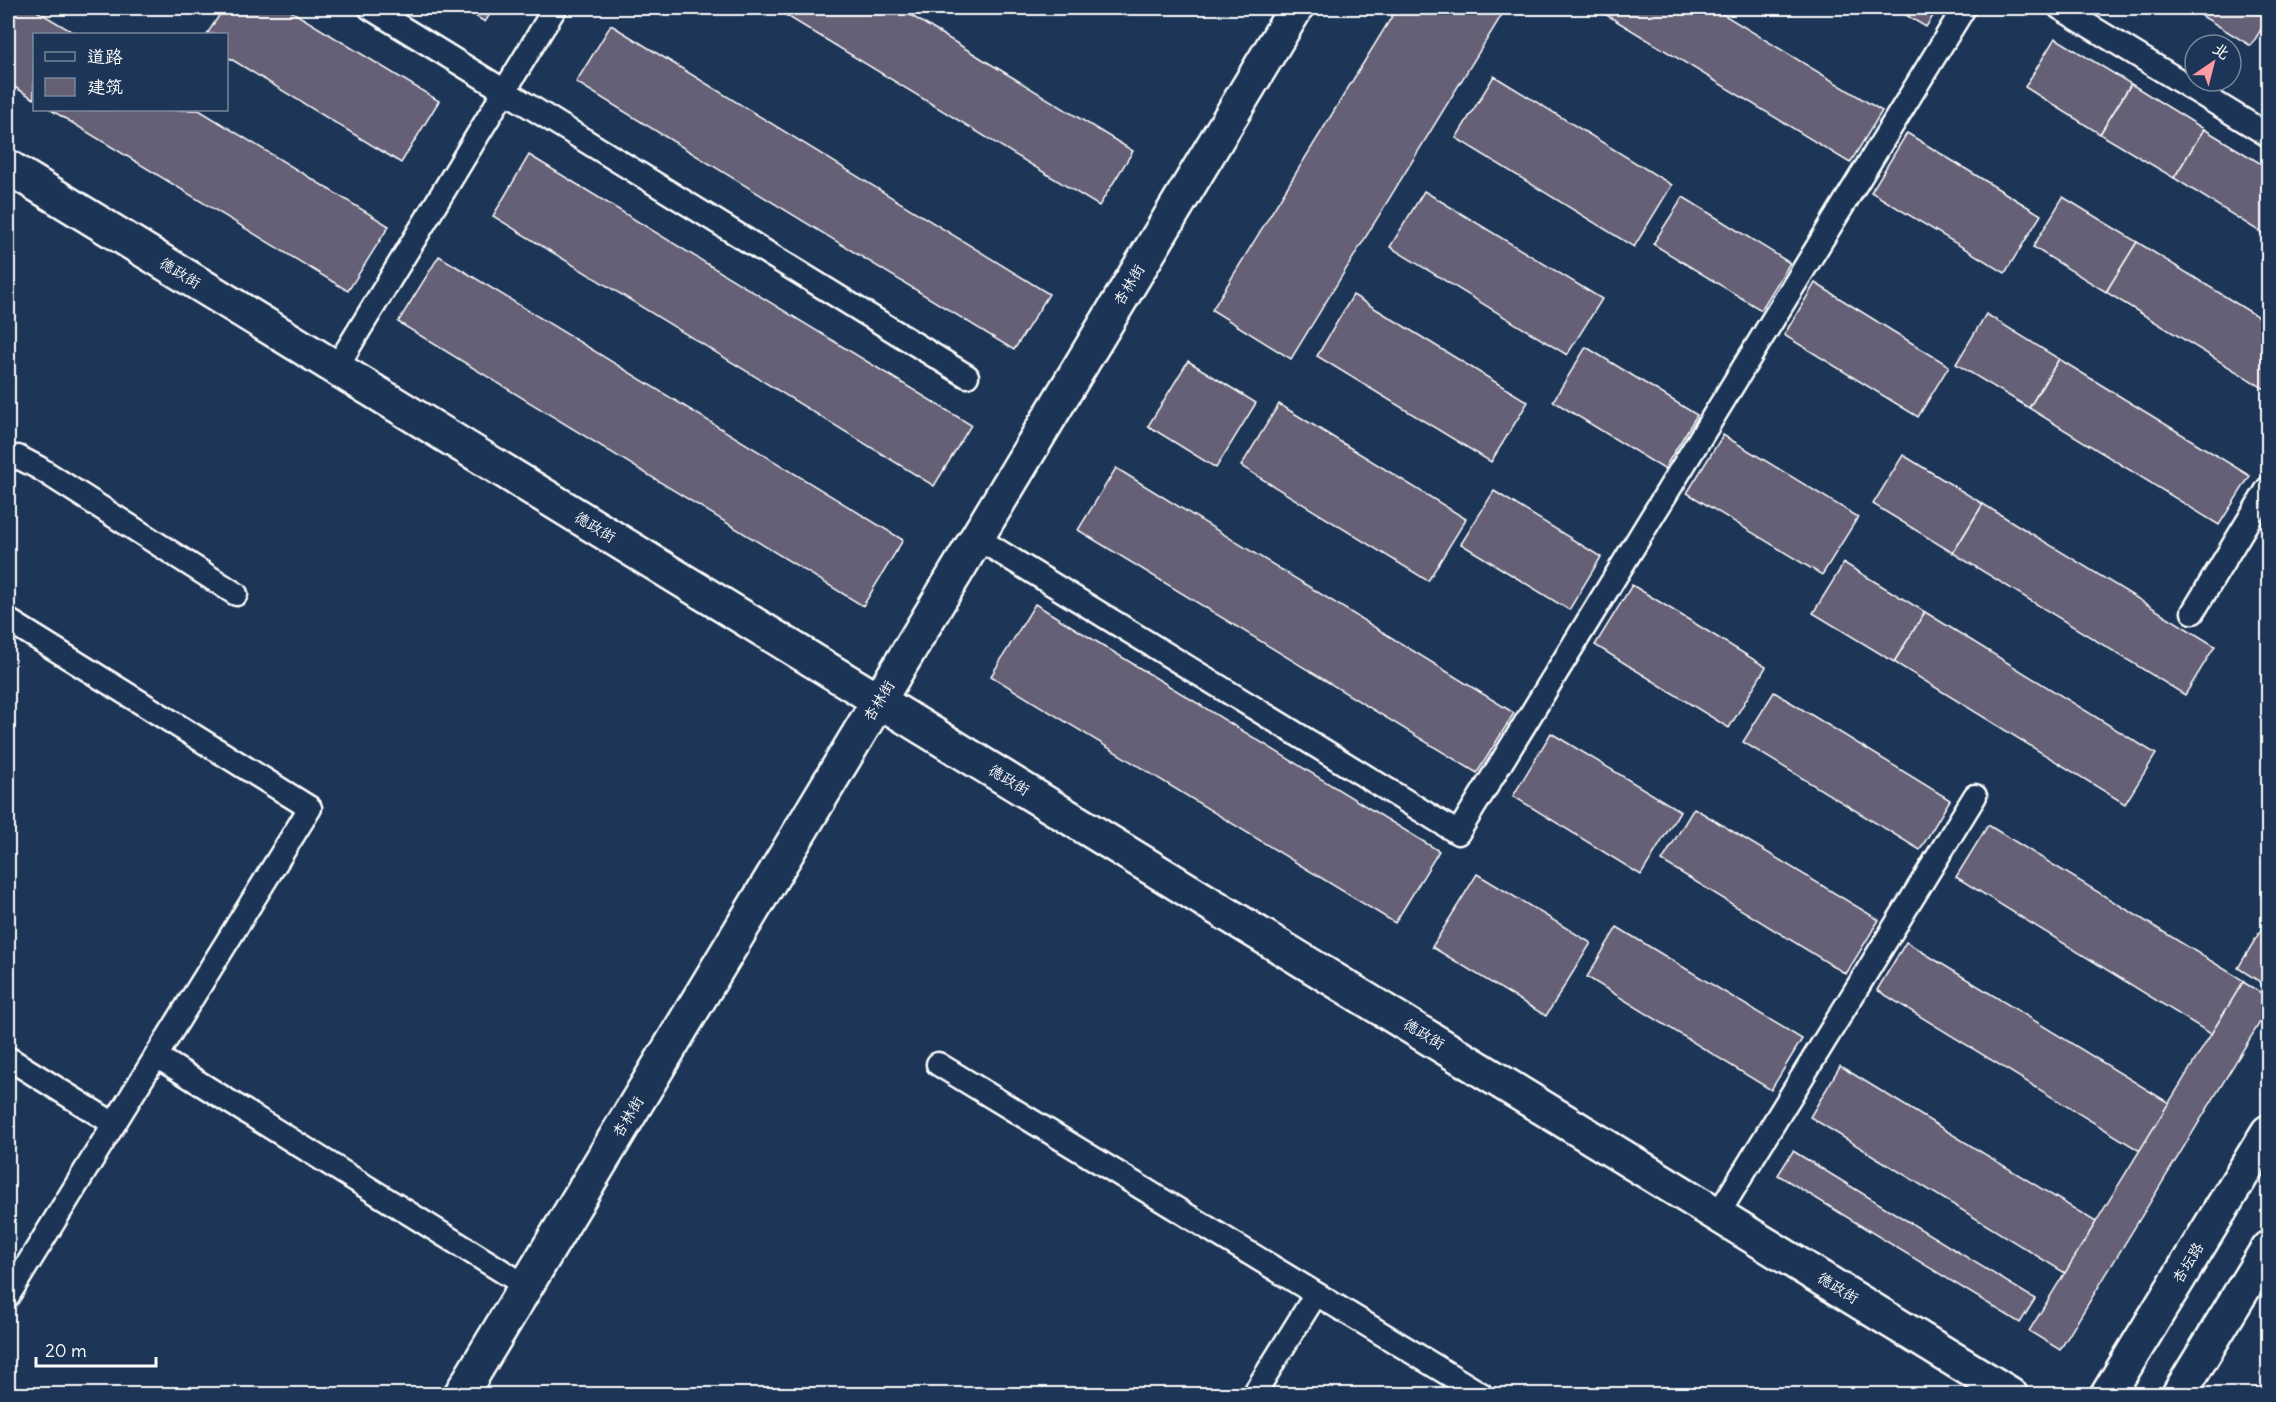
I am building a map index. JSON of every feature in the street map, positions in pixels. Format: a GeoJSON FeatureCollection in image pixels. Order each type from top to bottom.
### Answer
{"type":"FeatureCollection","features":[{"type":"Feature","properties":{"kind":"street","name":"杏林街"},"geometry":{"type":"LineString","coordinates":[[461,1395],[1296,8]]}},
{"type":"Feature","properties":{"kind":"street","name":"德政街"},"geometry":{"type":"LineString","coordinates":[[8,167],[1719,1214],[2010,1395]]}},
{"type":"Feature","properties":{"kind":"street","name":"杏坛路"},"geometry":{"type":"LineString","coordinates":[[2108,1395],[2268,1132]]}},
{"type":"Feature","properties":{"kind":"street"},"geometry":{"type":"LineString","coordinates":[[2179,1395],[2268,1248]]}},
{"type":"Feature","properties":{"kind":"lane"},"geometry":{"type":"LineString","coordinates":[[370,8],[967,376]]}},
{"type":"Feature","properties":{"kind":"lane"},"geometry":{"type":"LineString","coordinates":[[336,368],[555,8]]}},
{"type":"Feature","properties":{"kind":"lane"},"geometry":{"type":"LineString","coordinates":[[977,538],[1458,833],[1964,8]]}},
{"type":"Feature","properties":{"kind":"lane"},"geometry":{"type":"LineString","coordinates":[[2060,8],[2268,135]]}},
{"type":"Feature","properties":{"kind":"lane"},"geometry":{"type":"LineString","coordinates":[[8,460],[18,457],[39,468],[236,594]]}},
{"type":"Feature","properties":{"kind":"lane"},"geometry":{"type":"LineString","coordinates":[[2193,612],[2268,488]]}},
{"type":"Feature","properties":{"kind":"lane"},"geometry":{"type":"LineString","coordinates":[[8,620],[310,808],[8,1296]]}},
{"type":"Feature","properties":{"kind":"lane"},"geometry":{"type":"LineString","coordinates":[[1719,1214],[1974,796]]}},
{"type":"Feature","properties":{"kind":"lane"},"geometry":{"type":"LineString","coordinates":[[156,1056],[526,1286]]}},
{"type":"Feature","properties":{"kind":"lane"},"geometry":{"type":"LineString","coordinates":[[8,1058],[114,1124]]}},
{"type":"Feature","properties":{"kind":"lane"},"geometry":{"type":"LineString","coordinates":[[938,1064],[1481,1395]]}},
{"type":"Feature","properties":{"kind":"lane"},"geometry":{"type":"LineString","coordinates":[[1254,1395],[1316,1294]]}},
{"type":"Feature","properties":{"kind":"building"},"geometry":{"type":"Polygon","coordinates":[[[8,8],[32,8],[74,33],[33,33],[33,98],[8,83],[8,8]]]}},
{"type":"Feature","properties":{"kind":"building"},"geometry":{"type":"Polygon","coordinates":[[[224,8],[286,8],[439,101],[401,163],[228,57],[228,33],[208,33],[224,8]]]}},
{"type":"Feature","properties":{"kind":"building"},"geometry":{"type":"Polygon","coordinates":[[[462,8],[494,8],[485,22],[462,8]]]}},
{"type":"Feature","properties":{"kind":"building"},"geometry":{"type":"Polygon","coordinates":[[[774,8],[899,8],[1133,151],[1099,206],[774,8]]]}},
{"type":"Feature","properties":{"kind":"building"},"geometry":{"type":"Polygon","coordinates":[[[1397,8],[1506,8],[1291,359],[1212,310],[1397,8]]]}},
{"type":"Feature","properties":{"kind":"building"},"geometry":{"type":"Polygon","coordinates":[[[1595,8],[1713,8],[1882,111],[1850,163],[1595,8]]]}},
{"type":"Feature","properties":{"kind":"building"},"geometry":{"type":"Polygon","coordinates":[[[1894,8],[1938,8],[1926,27],[1894,8]]]}},
{"type":"Feature","properties":{"kind":"building"},"geometry":{"type":"Polygon","coordinates":[[[2189,8],[2268,8],[2268,18],[2251,46],[2243,41],[2243,33],[2230,33],[2189,8]]]}},
{"type":"Feature","properties":{"kind":"building"},"geometry":{"type":"Polygon","coordinates":[[[611,25],[1049,294],[1014,350],[576,82],[611,25]]]}},
{"type":"Feature","properties":{"kind":"building"},"geometry":{"type":"Polygon","coordinates":[[[2055,38],[2131,84],[2100,134],[2025,87],[2055,38]]]}},
{"type":"Feature","properties":{"kind":"building"},"geometry":{"type":"Polygon","coordinates":[[[1494,76],[1672,185],[1634,247],[1456,138],[1494,76]]]}},
{"type":"Feature","properties":{"kind":"building"},"geometry":{"type":"Polygon","coordinates":[[[2131,84],[2204,129],[2174,178],[2100,134],[2131,84]]]}},
{"type":"Feature","properties":{"kind":"building"},"geometry":{"type":"Polygon","coordinates":[[[53,111],[201,111],[389,226],[348,291],[53,111]]]}},
{"type":"Feature","properties":{"kind":"building"},"geometry":{"type":"Polygon","coordinates":[[[2204,129],[2268,168],[2268,237],[2174,178],[2204,129]]]}},
{"type":"Feature","properties":{"kind":"building"},"geometry":{"type":"Polygon","coordinates":[[[1907,133],[2041,215],[2005,273],[1871,192],[1907,133]]]}},
{"type":"Feature","properties":{"kind":"building"},"geometry":{"type":"Polygon","coordinates":[[[529,155],[971,425],[934,486],[493,216],[529,155]]]}},
{"type":"Feature","properties":{"kind":"building"},"geometry":{"type":"Polygon","coordinates":[[[1424,191],[1602,299],[1567,355],[1390,247],[1424,191]]]}},
{"type":"Feature","properties":{"kind":"building"},"geometry":{"type":"Polygon","coordinates":[[[1683,197],[1790,263],[1761,310],[1653,244],[1683,197]]]}},
{"type":"Feature","properties":{"kind":"building"},"geometry":{"type":"Polygon","coordinates":[[[2063,197],[2137,242],[2106,292],[2033,247],[2063,197]]]}},
{"type":"Feature","properties":{"kind":"building"},"geometry":{"type":"Polygon","coordinates":[[[2137,242],[2268,323],[2268,391],[2106,292],[2137,242]]]}},
{"type":"Feature","properties":{"kind":"building"},"geometry":{"type":"Polygon","coordinates":[[[439,256],[903,540],[863,606],[398,322],[439,256]]]}},
{"type":"Feature","properties":{"kind":"building"},"geometry":{"type":"Polygon","coordinates":[[[1815,283],[1949,366],[1918,417],[1784,335],[1815,283]]]}},
{"type":"Feature","properties":{"kind":"building"},"geometry":{"type":"Polygon","coordinates":[[[1353,295],[1528,402],[1491,462],[1317,356],[1353,295]]]}},
{"type":"Feature","properties":{"kind":"building"},"geometry":{"type":"Polygon","coordinates":[[[1986,314],[2059,359],[2029,408],[1956,364],[1986,314]]]}},
{"type":"Feature","properties":{"kind":"building"},"geometry":{"type":"Polygon","coordinates":[[[1586,347],[1697,415],[1664,469],[1553,401],[1586,347]]]}},
{"type":"Feature","properties":{"kind":"building"},"geometry":{"type":"Polygon","coordinates":[[[2059,359],[2250,476],[2219,525],[2029,408],[2059,359]]]}},
{"type":"Feature","properties":{"kind":"building"},"geometry":{"type":"Polygon","coordinates":[[[1188,361],[1256,403],[1216,468],[1148,426],[1188,361]]]}},
{"type":"Feature","properties":{"kind":"building"},"geometry":{"type":"Polygon","coordinates":[[[1279,404],[1466,519],[1428,581],[1241,466],[1279,404]]]}},
{"type":"Feature","properties":{"kind":"building"},"geometry":{"type":"Polygon","coordinates":[[[1723,435],[1858,517],[1822,575],[1687,493],[1723,435]]]}},
{"type":"Feature","properties":{"kind":"building"},"geometry":{"type":"Polygon","coordinates":[[[1903,455],[1983,504],[1953,553],[1873,504],[1903,455]]]}},
{"type":"Feature","properties":{"kind":"building"},"geometry":{"type":"Polygon","coordinates":[[[1116,468],[1514,713],[1477,773],[1078,530],[1116,468]]]}},
{"type":"Feature","properties":{"kind":"building"},"geometry":{"type":"Polygon","coordinates":[[[1494,491],[1601,557],[1569,610],[1461,544],[1494,491]]]}},
{"type":"Feature","properties":{"kind":"building"},"geometry":{"type":"Polygon","coordinates":[[[1983,504],[2215,646],[2185,695],[1953,553],[1983,504]]]}},
{"type":"Feature","properties":{"kind":"building"},"geometry":{"type":"Polygon","coordinates":[[[1844,563],[1925,612],[1894,662],[1813,613],[1844,563]]]}},
{"type":"Feature","properties":{"kind":"building"},"geometry":{"type":"Polygon","coordinates":[[[1632,585],[1766,667],[1729,728],[1595,645],[1632,585]]]}},
{"type":"Feature","properties":{"kind":"building"},"geometry":{"type":"Polygon","coordinates":[[[1035,604],[1439,851],[1395,923],[991,676],[1035,604]]]}},
{"type":"Feature","properties":{"kind":"building"},"geometry":{"type":"Polygon","coordinates":[[[1925,612],[2156,754],[2125,804],[1894,662],[1925,612]]]}},
{"type":"Feature","properties":{"kind":"building"},"geometry":{"type":"Polygon","coordinates":[[[1774,692],[1950,800],[1920,850],[1743,742],[1774,692]]]}},
{"type":"Feature","properties":{"kind":"building"},"geometry":{"type":"Polygon","coordinates":[[[1551,733],[1680,811],[1641,875],[1513,796],[1551,733]]]}},
{"type":"Feature","properties":{"kind":"building"},"geometry":{"type":"Polygon","coordinates":[[[1694,808],[1879,920],[1846,974],[1662,861],[1694,808]]]}},
{"type":"Feature","properties":{"kind":"building"},"geometry":{"type":"Polygon","coordinates":[[[1988,825],[2244,981],[2211,1034],[1956,877],[1988,825]]]}},
{"type":"Feature","properties":{"kind":"building"},"geometry":{"type":"Polygon","coordinates":[[[1477,874],[1591,943],[1546,1016],[1432,947],[1477,874]]]}},
{"type":"Feature","properties":{"kind":"building"},"geometry":{"type":"Polygon","coordinates":[[[2268,918],[2268,987],[2238,968],[2268,918]]]}},
{"type":"Feature","properties":{"kind":"building"},"geometry":{"type":"Polygon","coordinates":[[[1617,927],[1802,1039],[1771,1090],[1587,977],[1617,927]]]}},
{"type":"Feature","properties":{"kind":"building"},"geometry":{"type":"Polygon","coordinates":[[[1906,942],[2169,1103],[2140,1151],[1877,990],[1906,942]]]}},
{"type":"Feature","properties":{"kind":"building"},"geometry":{"type":"Polygon","coordinates":[[[2243,982],[2268,997],[2268,1009],[2060,1350],[2029,1331],[2243,982]]]}},
{"type":"Feature","properties":{"kind":"building"},"geometry":{"type":"Polygon","coordinates":[[[1840,1066],[2096,1222],[2065,1273],[1810,1117],[1840,1066]]]}},
{"type":"Feature","properties":{"kind":"building"},"geometry":{"type":"Polygon","coordinates":[[[1793,1151],[2035,1299],[2020,1323],[1778,1175],[1793,1151]]]}}]}
